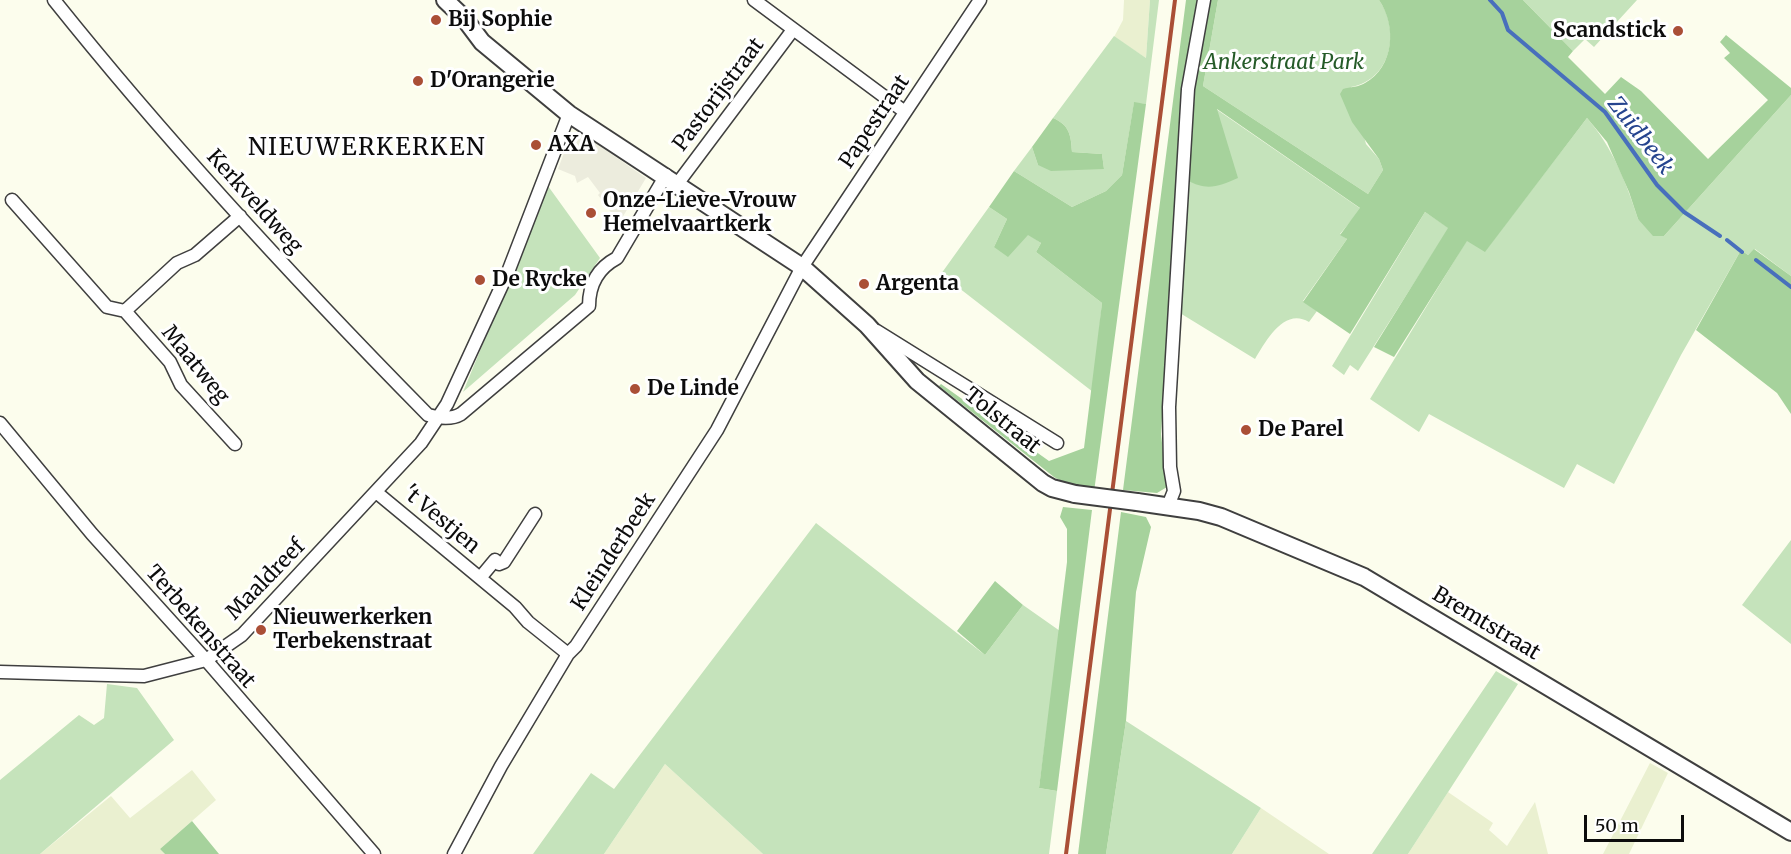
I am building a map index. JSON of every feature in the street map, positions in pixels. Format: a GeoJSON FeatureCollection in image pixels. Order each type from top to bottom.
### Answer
{"type":"FeatureCollection","features":[{"type":"Feature","properties":{"kind":"street","name":"Kerkveldweg"},"geometry":{"type":"LineString","coordinates":[[54,0],[106,65],[335,322],[428,415],[437,418]]}},
{"type":"Feature","properties":{"kind":"street","name":"Tolstraat"},"geometry":{"type":"LineString","coordinates":[[445,0],[464,18],[482,42],[569,114],[672,179],[802,267],[867,325],[917,381],[1043,483],[1052,488],[1075,494],[1137,502]]}},
{"type":"Feature","properties":{"kind":"street"},"geometry":{"type":"LineString","coordinates":[[754,0],[792,31],[905,112]]}},
{"type":"Feature","properties":{"kind":"street","name":"Papestraat"},"geometry":{"type":"LineString","coordinates":[[802,267],[980,0]]}},
{"type":"Feature","properties":{"kind":"street"},"geometry":{"type":"LineString","coordinates":[[1168,506],[1174,490],[1170,467],[1169,407],[1187,101],[1204,0]]}},
{"type":"Feature","properties":{"kind":"street","name":"Pastorijstraat"},"geometry":{"type":"LineString","coordinates":[[672,179],[792,31]]}},
{"type":"Feature","properties":{"kind":"street","name":"Maaldreef"},"geometry":{"type":"LineString","coordinates":[[0,672],[144,676],[206,660],[242,635],[421,443],[447,404],[508,272],[569,114]]}},
{"type":"Feature","properties":{"kind":"street"},"geometry":{"type":"LineString","coordinates":[[437,418],[455,417],[461,414],[589,306],[589,290],[604,265],[617,258],[672,179]]}},
{"type":"Feature","properties":{"kind":"street","name":"Maatweg"},"geometry":{"type":"LineString","coordinates":[[12,200],[107,308],[125,311],[170,362],[181,385],[236,444]]}},
{"type":"Feature","properties":{"kind":"street"},"geometry":{"type":"LineString","coordinates":[[125,311],[177,263],[195,255],[240,216]]}},
{"type":"Feature","properties":{"kind":"street","name":"Kleinderbeek"},"geometry":{"type":"LineString","coordinates":[[454,854],[496,776],[568,654],[576,646],[717,430],[802,267]]}},
{"type":"Feature","properties":{"kind":"street","name":"Tolstraat"},"geometry":{"type":"LineString","coordinates":[[867,325],[1057,443]]}},
{"type":"Feature","properties":{"kind":"street","name":"Terbekenstraat"},"geometry":{"type":"LineString","coordinates":[[0,423],[92,534],[206,660],[374,854]]}},
{"type":"Feature","properties":{"kind":"street","name":"'t Vestjen"},"geometry":{"type":"LineString","coordinates":[[376,492],[568,654]]}},
{"type":"Feature","properties":{"kind":"street","name":"Bremtstraat"},"geometry":{"type":"LineString","coordinates":[[1137,502],[1221,517],[1364,577],[1791,832]]}},
{"type":"Feature","properties":{"kind":"street","name":"'t Vestjen"},"geometry":{"type":"LineString","coordinates":[[480,578],[495,560],[499,564],[504,562],[535,514]]}},
{"type":"Feature","properties":{"kind":"green space"},"geometry":{"type":"Polygon","coordinates":[[[1124,0],[1150,0],[1146,58],[1114,37],[1123,20],[1124,0]]]}},
{"type":"Feature","properties":{"kind":"green space"},"geometry":{"type":"Polygon","coordinates":[[[1150,0],[1159,0],[1146,104],[1134,103],[1122,175],[1106,191],[1072,207],[1014,171],[1032,147],[1038,165],[1104,169],[1102,154],[1072,152],[1071,140],[1066,127],[1053,118],[1114,36],[1146,58],[1150,0]]]}},
{"type":"Feature","properties":{"kind":"green space"},"geometry":{"type":"Polygon","coordinates":[[[1186,0],[1201,0],[1169,309],[1161,434],[1167,487],[1157,493],[1123,490],[1186,0]]]}},
{"type":"Feature","properties":{"kind":"green space","name":"Ankerstraat Park"},"geometry":{"type":"Polygon","coordinates":[[[1218,0],[1379,0],[1390,26],[1388,52],[1383,65],[1375,75],[1365,83],[1351,87],[1366,144],[1379,159],[1383,170],[1368,194],[1203,86],[1218,0]]]}},
{"type":"Feature","properties":{"kind":"green space"},"geometry":{"type":"Polygon","coordinates":[[[1218,0],[1203,86],[1368,194],[1383,170],[1379,159],[1352,122],[1340,94],[1343,89],[1363,84],[1375,76],[1387,57],[1390,33],[1385,10],[1379,0],[1523,0],[1573,51],[1568,57],[1605,94],[1621,77],[1641,91],[1708,159],[1768,100],[1724,58],[1730,53],[1720,42],[1726,35],[1791,88],[1791,95],[1664,236],[1653,236],[1638,219],[1607,142],[1587,118],[1485,252],[1467,241],[1394,357],[1374,347],[1448,228],[1425,212],[1350,334],[1303,302],[1347,239],[1340,235],[1360,208],[1217,109],[1238,178],[1224,184],[1206,187],[1187,180],[1192,103],[1208,1],[1218,0]]]}},
{"type":"Feature","properties":{"kind":"green space"},"geometry":{"type":"Polygon","coordinates":[[[1523,0],[1637,0],[1594,47],[1585,39],[1573,51],[1523,0]]]}},
{"type":"Feature","properties":{"kind":"green space"},"geometry":{"type":"Polygon","coordinates":[[[1791,95],[1791,276],[1755,249],[1748,255],[1741,250],[1681,355],[1614,484],[1577,464],[1564,488],[1429,414],[1419,432],[1370,399],[1467,240],[1485,251],[1587,118],[1604,141],[1618,166],[1638,219],[1664,236],[1791,95]]]}},
{"type":"Feature","properties":{"kind":"green space"},"geometry":{"type":"Polygon","coordinates":[[[1134,102],[1146,104],[1094,492],[1067,484],[1054,477],[939,386],[941,384],[1049,461],[1084,448],[1102,303],[1036,252],[1041,243],[1028,235],[1008,257],[994,247],[1007,219],[989,207],[1014,171],[1072,207],[1106,191],[1122,175],[1134,102]]]}},
{"type":"Feature","properties":{"kind":"green space"},"geometry":{"type":"Polygon","coordinates":[[[1216,109],[1361,209],[1340,234],[1347,239],[1303,301],[1317,311],[1309,322],[1292,319],[1284,322],[1270,335],[1255,359],[1175,310],[1187,180],[1216,109]]]}},
{"type":"Feature","properties":{"kind":"green space"},"geometry":{"type":"Polygon","coordinates":[[[1053,118],[1066,127],[1071,140],[1072,152],[1102,154],[1104,169],[1051,171],[1038,165],[1032,147],[1053,118]]]}},
{"type":"Feature","properties":{"kind":"green space"},"geometry":{"type":"Polygon","coordinates":[[[548,186],[600,258],[575,295],[463,392],[548,186]]]}},
{"type":"Feature","properties":{"kind":"green space"},"geometry":{"type":"Polygon","coordinates":[[[989,207],[1007,219],[994,247],[1028,234],[1041,243],[1036,252],[1102,303],[1093,392],[941,274],[989,207]]]}},
{"type":"Feature","properties":{"kind":"green space"},"geometry":{"type":"Polygon","coordinates":[[[1425,212],[1449,228],[1358,371],[1350,365],[1344,375],[1332,366],[1425,212]]]}},
{"type":"Feature","properties":{"kind":"green space"},"geometry":{"type":"Polygon","coordinates":[[[1754,249],[1791,276],[1791,414],[1777,393],[1696,330],[1741,250],[1748,255],[1754,249]]]}},
{"type":"Feature","properties":{"kind":"green space"},"geometry":{"type":"Polygon","coordinates":[[[1063,507],[1092,510],[1057,791],[1039,788],[1067,562],[1067,529],[1060,517],[1063,507]]]}},
{"type":"Feature","properties":{"kind":"green space"},"geometry":{"type":"Polygon","coordinates":[[[1121,512],[1146,517],[1151,527],[1136,592],[1126,721],[1106,854],[1078,854],[1121,512]]]}},
{"type":"Feature","properties":{"kind":"green space"},"geometry":{"type":"Polygon","coordinates":[[[816,523],[985,655],[1023,605],[1060,631],[1039,788],[1057,791],[1049,854],[763,854],[665,764],[604,854],[533,854],[591,773],[614,789],[816,523]]]}},
{"type":"Feature","properties":{"kind":"green space"},"geometry":{"type":"Polygon","coordinates":[[[1791,540],[1791,644],[1742,605],[1791,540]]]}},
{"type":"Feature","properties":{"kind":"green space"},"geometry":{"type":"Polygon","coordinates":[[[995,581],[1023,605],[985,655],[957,631],[995,581]]]}},
{"type":"Feature","properties":{"kind":"green space"},"geometry":{"type":"Polygon","coordinates":[[[1496,671],[1518,684],[1408,854],[1372,854],[1496,671]]]}},
{"type":"Feature","properties":{"kind":"green space"},"geometry":{"type":"Polygon","coordinates":[[[107,684],[137,688],[174,740],[40,854],[0,854],[0,780],[79,715],[94,725],[104,718],[107,684]]]}},
{"type":"Feature","properties":{"kind":"green space"},"geometry":{"type":"Polygon","coordinates":[[[1126,721],[1261,808],[1232,854],[1106,854],[1126,721]]]}},
{"type":"Feature","properties":{"kind":"green space"},"geometry":{"type":"Polygon","coordinates":[[[1650,763],[1668,773],[1629,854],[1603,854],[1650,763]]]}},
{"type":"Feature","properties":{"kind":"green space"},"geometry":{"type":"Polygon","coordinates":[[[665,764],[763,854],[604,854],[665,764]]]}},
{"type":"Feature","properties":{"kind":"green space"},"geometry":{"type":"Polygon","coordinates":[[[192,770],[216,800],[160,849],[165,854],[40,854],[111,796],[130,818],[192,770]]]}},
{"type":"Feature","properties":{"kind":"green space"},"geometry":{"type":"Polygon","coordinates":[[[1448,792],[1493,823],[1489,830],[1507,846],[1535,802],[1548,854],[1408,854],[1448,792]]]}},
{"type":"Feature","properties":{"kind":"green space"},"geometry":{"type":"Polygon","coordinates":[[[1261,808],[1329,854],[1232,854],[1261,808]]]}},
{"type":"Feature","properties":{"kind":"green space"},"geometry":{"type":"Polygon","coordinates":[[[192,821],[219,854],[165,854],[160,849],[192,821]]]}},
{"type":"Feature","properties":{"kind":"shaded area"},"geometry":{"type":"Polygon","coordinates":[[[575,134],[584,135],[646,178],[619,223],[588,177],[577,183],[575,176],[558,169],[570,137],[575,134]]]}},
{"type":"Feature","properties":{"kind":"waterway","name":"Zuidbeek"},"geometry":{"type":"LineString","coordinates":[[1490,0],[1502,13],[1508,30],[1605,112],[1657,185],[1684,212],[1720,236]]}},
{"type":"Feature","properties":{"kind":"waterway","name":"Zuidbeek"},"geometry":{"type":"LineString","coordinates":[[1727,240],[1742,252]]}},
{"type":"Feature","properties":{"kind":"waterway","name":"Zuidbeek"},"geometry":{"type":"LineString","coordinates":[[1756,260],[1791,287]]}},
{"type":"Feature","properties":{"kind":"railway"},"geometry":{"type":"LineString","coordinates":[[1066,854],[1175,0]]}},
{"type":"Feature","properties":{"kind":"place","name":"Bij Sophie"},"geometry":{"type":"Point","coordinates":[436,20]}},
{"type":"Feature","properties":{"kind":"place","name":"Scandstick"},"geometry":{"type":"Point","coordinates":[1678,31]}},
{"type":"Feature","properties":{"kind":"place","name":"D'Orangerie"},"geometry":{"type":"Point","coordinates":[418,81]}},
{"type":"Feature","properties":{"kind":"place","name":"AXA"},"geometry":{"type":"Point","coordinates":[536,145]}},
{"type":"Feature","properties":{"kind":"place","name":"Onze-Lieve-Vrouw Hemelvaartkerk"},"geometry":{"type":"Point","coordinates":[591,213]}},
{"type":"Feature","properties":{"kind":"place","name":"De Rycke"},"geometry":{"type":"Point","coordinates":[480,280]}},
{"type":"Feature","properties":{"kind":"place","name":"Argenta"},"geometry":{"type":"Point","coordinates":[864,284]}},
{"type":"Feature","properties":{"kind":"place","name":"De Linde"},"geometry":{"type":"Point","coordinates":[635,389]}},
{"type":"Feature","properties":{"kind":"place","name":"De Parel"},"geometry":{"type":"Point","coordinates":[1246,430]}},
{"type":"Feature","properties":{"kind":"place","name":"Nieuwerkerken Terbekenstraat"},"geometry":{"type":"Point","coordinates":[261,630]}},
{"type":"Feature","properties":{"kind":"district","name":"NIEUWERKERKEN"},"geometry":{"type":"Point","coordinates":[367,148]}}]}
